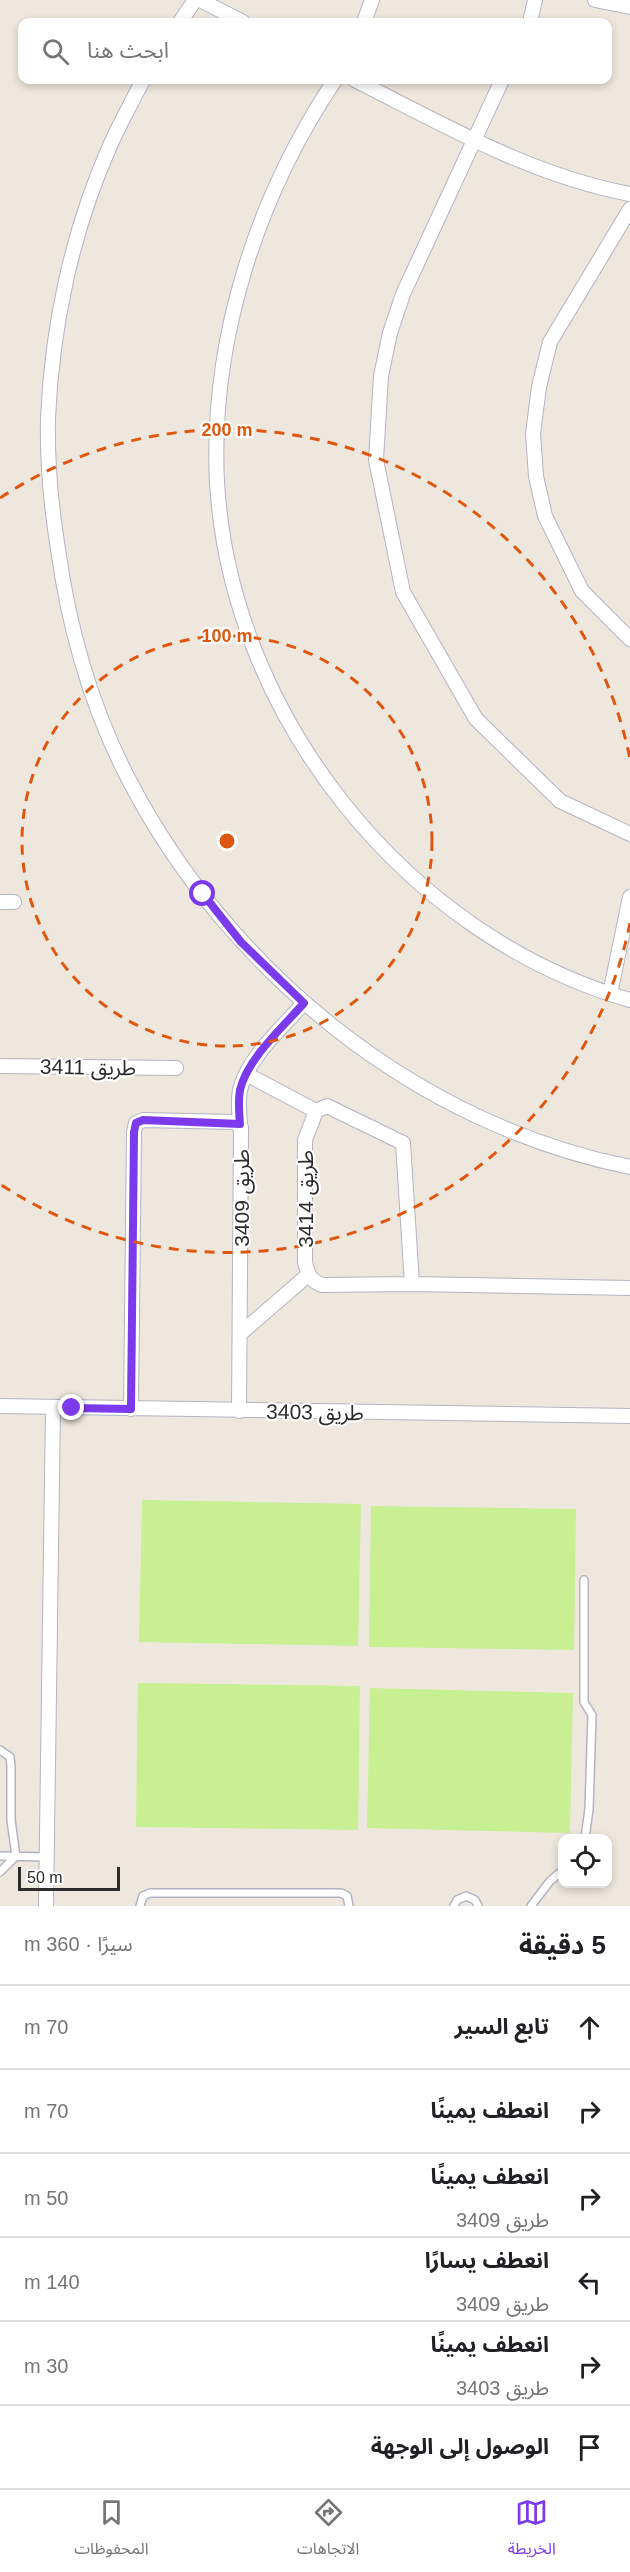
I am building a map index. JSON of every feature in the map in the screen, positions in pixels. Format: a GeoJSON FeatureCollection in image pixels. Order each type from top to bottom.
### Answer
{"type":"FeatureCollection","features":[{"type":"Feature","properties":{"kind":"street"},"geometry":{"type":"LineString","coordinates":[[183,18],[197,0],[235,18]]}},
{"type":"Feature","properties":{"kind":"street"},"geometry":{"type":"LineString","coordinates":[[365,18],[372,0]]}},
{"type":"Feature","properties":{"kind":"street"},"geometry":{"type":"LineString","coordinates":[[531,18],[535,0]]}},
{"type":"Feature","properties":{"kind":"street"},"geometry":{"type":"LineString","coordinates":[[595,0],[630,8]]}},
{"type":"Feature","properties":{"kind":"street"},"geometry":{"type":"LineString","coordinates":[[141,84],[109,148],[80,227],[59,315],[48,418],[50,500],[65,601],[92,695],[129,780],[178,862],[241,942],[304,1003],[368,1053],[432,1093],[512,1132],[602,1162],[630,1167]]}},
{"type":"Feature","properties":{"kind":"street"},"geometry":{"type":"LineString","coordinates":[[332,84],[308,122],[278,181],[240,284],[232,319],[221,382],[216,449],[220,511],[237,597],[257,652],[297,736],[332,789],[375,842],[428,891],[516,953],[610,994],[630,1000]]}},
{"type":"Feature","properties":{"kind":"street"},"geometry":{"type":"LineString","coordinates":[[363,84],[472,140],[576,181],[630,194]]}},
{"type":"Feature","properties":{"kind":"street"},"geometry":{"type":"LineString","coordinates":[[500,84],[472,140],[403,294],[390,333],[381,376],[376,460],[403,592],[476,719],[560,801],[630,834]]}},
{"type":"Feature","properties":{"kind":"street"},"geometry":{"type":"LineString","coordinates":[[630,209],[550,342],[539,387],[533,434],[536,476],[545,516],[582,591],[630,639]]}},
{"type":"Feature","properties":{"kind":"street"},"geometry":{"type":"LineString","coordinates":[[610,994],[630,897]]}},
{"type":"Feature","properties":{"kind":"street"},"geometry":{"type":"LineString","coordinates":[[240,1124],[240,1092],[246,1074],[304,1003]]}},
{"type":"Feature","properties":{"kind":"street","name":"طريق 3411"},"geometry":{"type":"LineString","coordinates":[[0,1066],[176,1068]]}},
{"type":"Feature","properties":{"kind":"street"},"geometry":{"type":"LineString","coordinates":[[246,1074],[316,1111],[327,1106],[404,1143],[412,1284]]}},
{"type":"Feature","properties":{"kind":"street","name":"طريق 3414"},"geometry":{"type":"LineString","coordinates":[[316,1111],[305,1140],[305,1262],[312,1281],[322,1285],[412,1284],[630,1288]]}},
{"type":"Feature","properties":{"kind":"street","name":"طريق 3409"},"geometry":{"type":"LineString","coordinates":[[131,1409],[134,1132],[136,1123],[143,1120],[240,1124],[242,1132],[239,1411]]}},
{"type":"Feature","properties":{"kind":"street"},"geometry":{"type":"LineString","coordinates":[[241,1333],[308,1275]]}},
{"type":"Feature","properties":{"kind":"street","name":"طريق 3403"},"geometry":{"type":"LineString","coordinates":[[0,1406],[630,1416]]}},
{"type":"Feature","properties":{"kind":"street"},"geometry":{"type":"LineString","coordinates":[[46,1906],[53,1407]]}},
{"type":"Feature","properties":{"kind":"lane"},"geometry":{"type":"LineString","coordinates":[[584,1580],[584,1702],[592,1715],[589,1809],[586,1834]]}},
{"type":"Feature","properties":{"kind":"lane"},"geometry":{"type":"LineString","coordinates":[[0,1750],[10,1757],[11,1820],[16,1856]]}},
{"type":"Feature","properties":{"kind":"lane"},"geometry":{"type":"LineString","coordinates":[[0,1787],[10,1787]]}},
{"type":"Feature","properties":{"kind":"lane"},"geometry":{"type":"LineString","coordinates":[[0,1820],[11,1820]]}},
{"type":"Feature","properties":{"kind":"lane"},"geometry":{"type":"LineString","coordinates":[[0,1856],[47,1857]]}},
{"type":"Feature","properties":{"kind":"lane"},"geometry":{"type":"LineString","coordinates":[[0,1872],[16,1856]]}},
{"type":"Feature","properties":{"kind":"lane"},"geometry":{"type":"LineString","coordinates":[[531,1906],[550,1881],[558,1875]]}},
{"type":"Feature","properties":{"kind":"lane"},"geometry":{"type":"LineString","coordinates":[[140,1906],[143,1896],[150,1893],[341,1893],[347,1896],[350,1906]]}},
{"type":"Feature","properties":{"kind":"lane"},"geometry":{"type":"LineString","coordinates":[[454,1906],[457,1900],[466,1896],[475,1900],[478,1906]]}},
{"type":"Feature","properties":{"kind":"green space"},"geometry":{"type":"Polygon","coordinates":[[[142,1500],[361,1504],[358,1646],[139,1642],[142,1500]]]}},
{"type":"Feature","properties":{"kind":"green space"},"geometry":{"type":"Polygon","coordinates":[[[371,1506],[576,1509],[574,1650],[369,1647],[371,1506]]]}},
{"type":"Feature","properties":{"kind":"green space"},"geometry":{"type":"Polygon","coordinates":[[[138,1683],[360,1686],[358,1830],[136,1827],[138,1683]]]}},
{"type":"Feature","properties":{"kind":"green space"},"geometry":{"type":"Polygon","coordinates":[[[370,1688],[573,1693],[570,1833],[367,1828],[370,1688]]]}},
{"type":"Feature","properties":{"kind":"route"},"geometry":{"type":"LineString","coordinates":[[72,1408],[131,1409],[134,1132],[136,1123],[143,1120],[240,1124],[240,1092],[246,1074],[304,1003],[241,942],[203,894]]}}]}
